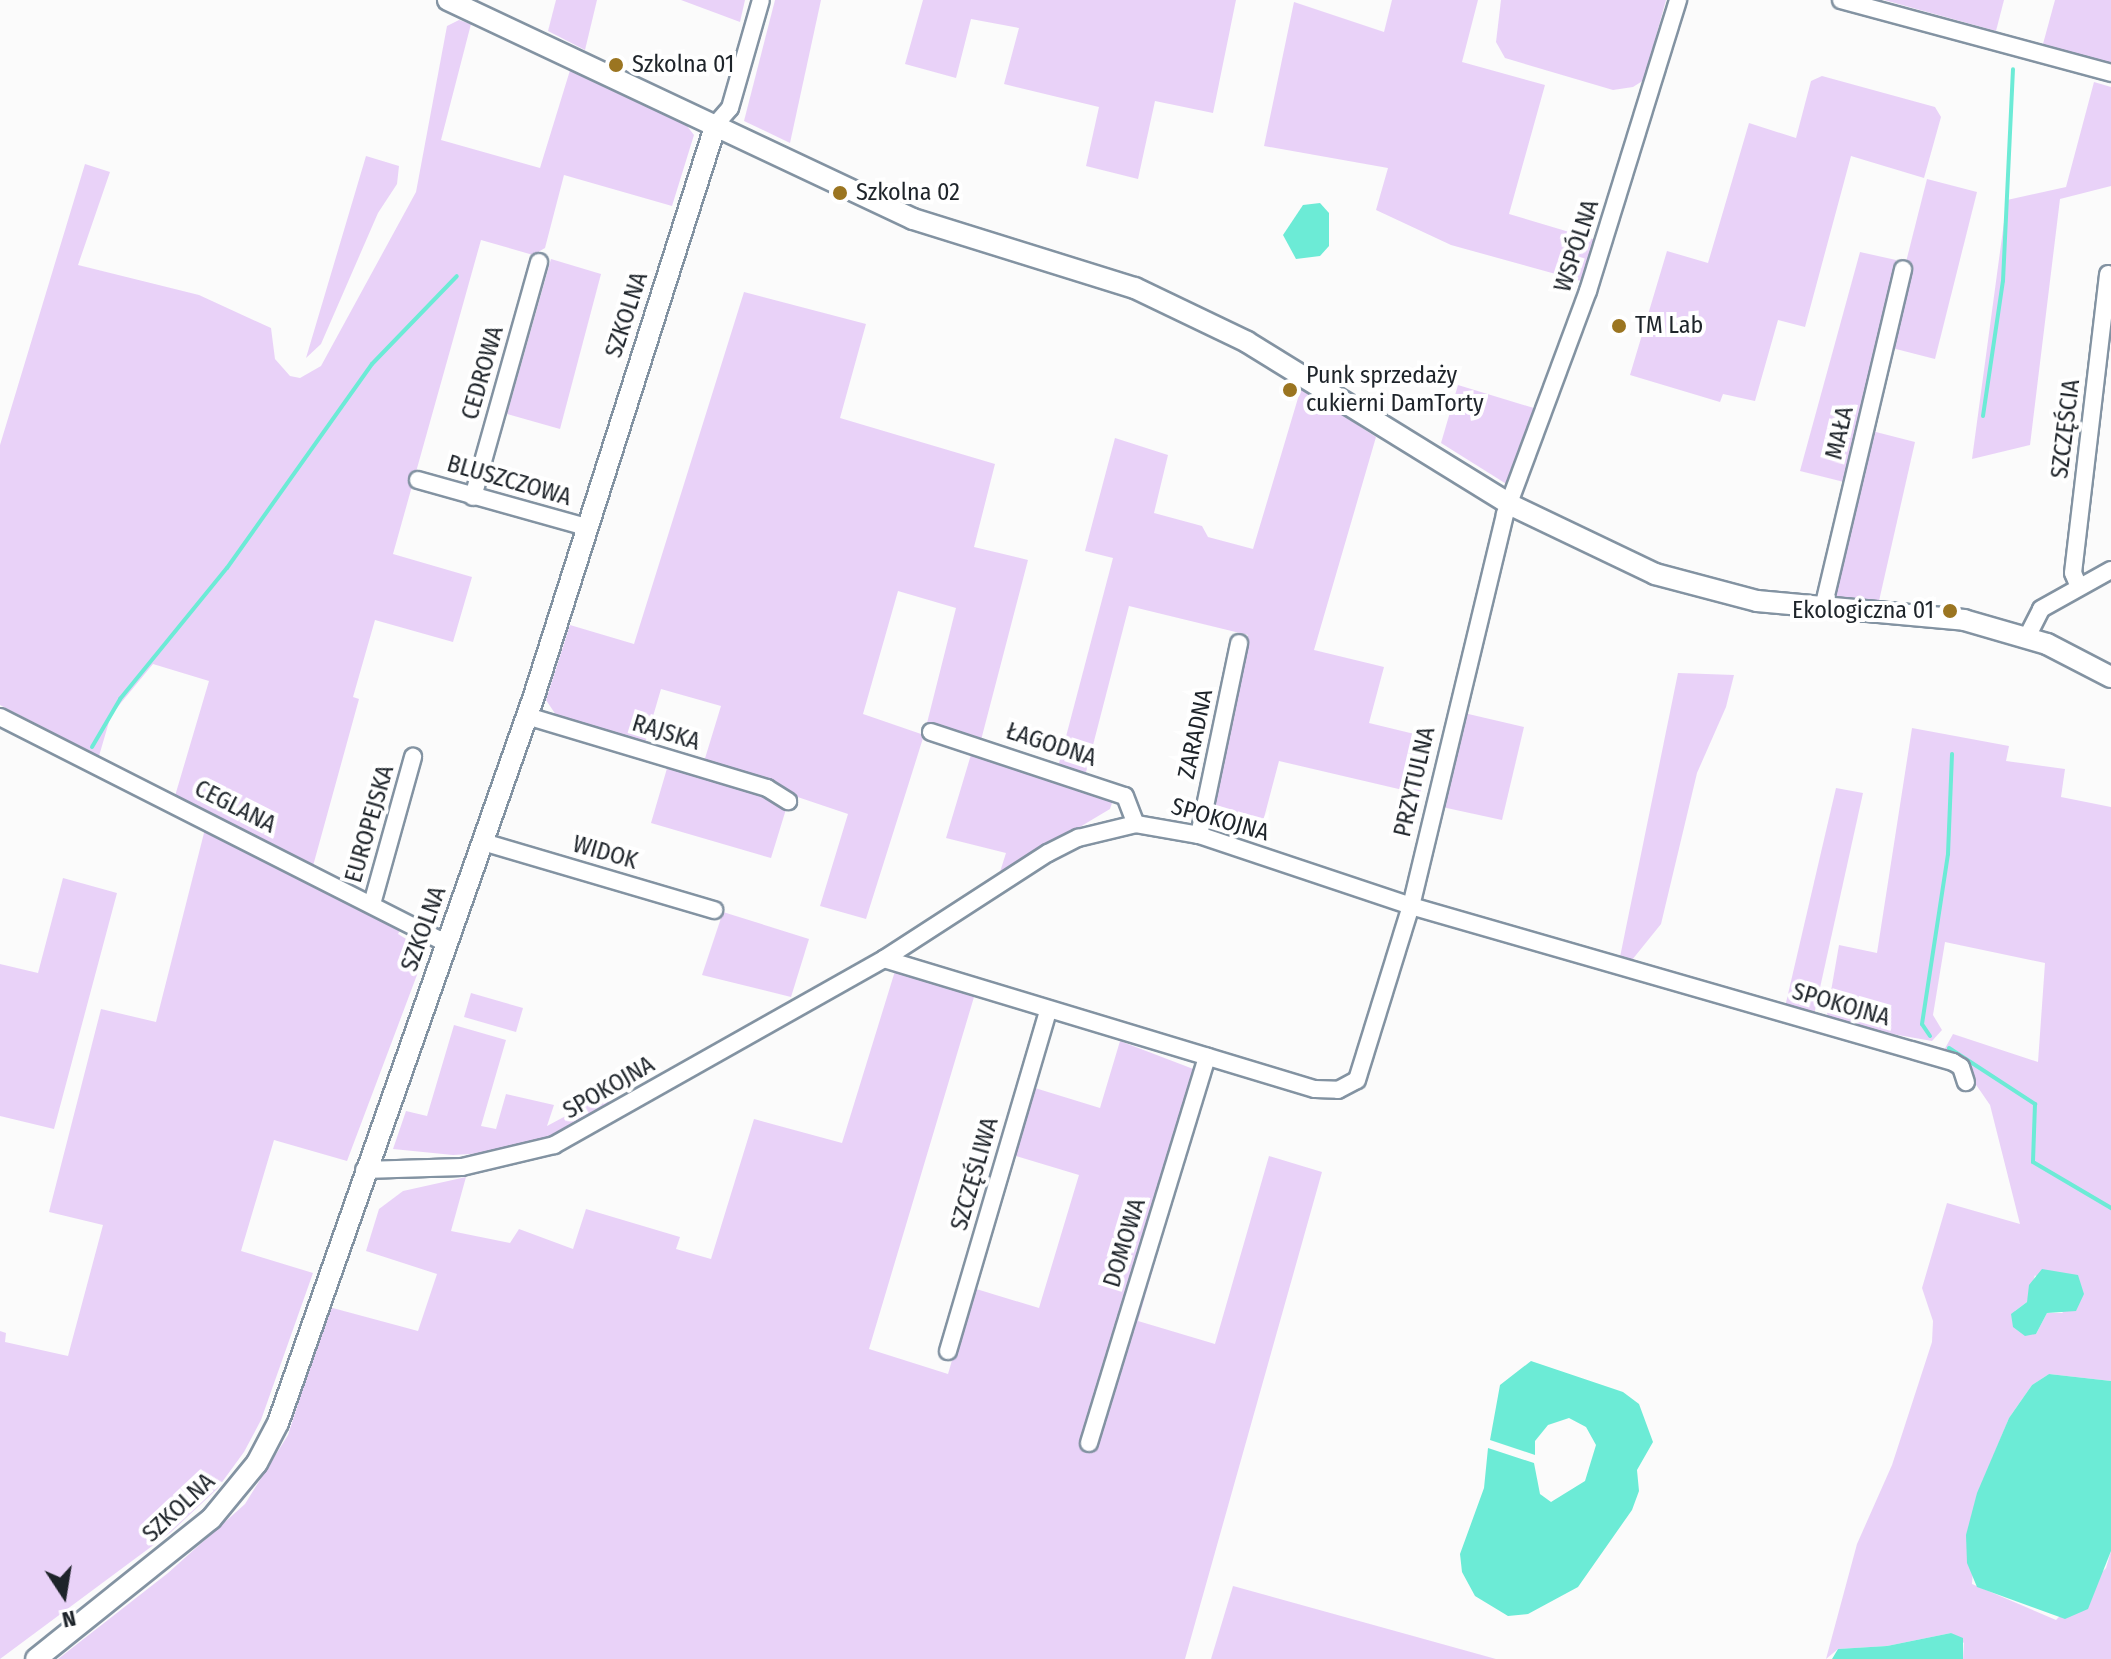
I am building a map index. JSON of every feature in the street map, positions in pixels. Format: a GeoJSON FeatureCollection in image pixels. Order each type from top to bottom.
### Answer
{"type":"FeatureCollection","features":[{"type":"Feature","properties":{"kind":"street"},"geometry":{"type":"LineString","coordinates":[[448,0],[913,219],[1135,288],[1247,342],[1509,504],[1676,582],[1727,596],[1964,620],[2027,637],[2111,677]]}},
{"type":"Feature","properties":{"kind":"street"},"geometry":{"type":"LineString","coordinates":[[716,124],[730,108],[761,0]]}},
{"type":"Feature","properties":{"kind":"street","name":"WSPÓLNA"},"geometry":{"type":"LineString","coordinates":[[1509,504],[1588,291],[1678,0]]}},
{"type":"Feature","properties":{"kind":"street"},"geometry":{"type":"LineString","coordinates":[[1841,0],[2111,73]]}},
{"type":"Feature","properties":{"kind":"street","name":"SZKOLNA"},"geometry":{"type":"LineString","coordinates":[[36,1659],[199,1530],[257,1463],[278,1423],[364,1170],[527,716],[716,124]]}},
{"type":"Feature","properties":{"kind":"street","name":"CEDROWA"},"geometry":{"type":"LineString","coordinates":[[473,497],[539,262]]}},
{"type":"Feature","properties":{"kind":"street","name":"MAŁA"},"geometry":{"type":"LineString","coordinates":[[1823,608],[1903,269]]}},
{"type":"Feature","properties":{"kind":"street","name":"SZCZĘŚCIA"},"geometry":{"type":"LineString","coordinates":[[2079,587],[2073,573],[2108,274]]}},
{"type":"Feature","properties":{"kind":"street","name":"BLUSZCZOWA"},"geometry":{"type":"LineString","coordinates":[[418,480],[586,527]]}},
{"type":"Feature","properties":{"kind":"street","name":"PRZYTULNA"},"geometry":{"type":"LineString","coordinates":[[1207,1057],[1327,1091],[1349,1085],[1363,1071],[1411,906],[1509,504]]}},
{"type":"Feature","properties":{"kind":"street"},"geometry":{"type":"LineString","coordinates":[[2027,637],[2041,609],[2111,570]]}},
{"type":"Feature","properties":{"kind":"street","name":"ZARADNA"},"geometry":{"type":"LineString","coordinates":[[1199,835],[1239,643]]}},
{"type":"Feature","properties":{"kind":"street","name":"RAJSKA"},"geometry":{"type":"LineString","coordinates":[[527,716],[767,788],[788,801]]}},
{"type":"Feature","properties":{"kind":"street","name":"CEGLANA"},"geometry":{"type":"LineString","coordinates":[[0,717],[446,943]]}},
{"type":"Feature","properties":{"kind":"street","name":"ŁAGODNA"},"geometry":{"type":"LineString","coordinates":[[931,732],[1125,796],[1136,824]]}},
{"type":"Feature","properties":{"kind":"street","name":"EUROPEJSKA"},"geometry":{"type":"LineString","coordinates":[[372,904],[413,757]]}},
{"type":"Feature","properties":{"kind":"street","name":"SPOKOJNA"},"geometry":{"type":"LineString","coordinates":[[364,1170],[447,1169],[554,1145],[884,959],[1048,853],[1078,838],[1136,824],[1199,835],[1411,906],[1953,1062],[1961,1067],[1966,1082]]}},
{"type":"Feature","properties":{"kind":"street","name":"WIDOK"},"geometry":{"type":"LineString","coordinates":[[483,842],[714,910]]}},
{"type":"Feature","properties":{"kind":"street"},"geometry":{"type":"LineString","coordinates":[[884,959],[1207,1057]]}},
{"type":"Feature","properties":{"kind":"street","name":"SZCZĘŚLIWA"},"geometry":{"type":"LineString","coordinates":[[948,1351],[1048,1011]]}},
{"type":"Feature","properties":{"kind":"street","name":"DOMOWA"},"geometry":{"type":"LineString","coordinates":[[1089,1443],[1207,1057]]}},
{"type":"Feature","properties":{"kind":"shaded area"},"geometry":{"type":"Polygon","coordinates":[[[556,0],[597,0],[585,50],[548,31],[556,0]]]}},
{"type":"Feature","properties":{"kind":"shaded area"},"geometry":{"type":"Polygon","coordinates":[[[681,0],[745,0],[740,22],[681,0]]]}},
{"type":"Feature","properties":{"kind":"shaded area"},"geometry":{"type":"Polygon","coordinates":[[[775,0],[821,0],[790,143],[744,121],[775,0]]]}},
{"type":"Feature","properties":{"kind":"shaded area"},"geometry":{"type":"Polygon","coordinates":[[[923,0],[1236,0],[1213,113],[1155,101],[1138,179],[1086,166],[1099,107],[1004,84],[1019,28],[971,19],[956,78],[905,64],[923,0]]]}},
{"type":"Feature","properties":{"kind":"shaded area"},"geometry":{"type":"Polygon","coordinates":[[[1392,0],[1478,0],[1462,62],[1545,85],[1509,214],[1596,240],[1581,281],[1451,245],[1376,210],[1388,168],[1264,146],[1294,2],[1384,32],[1392,0]]]}},
{"type":"Feature","properties":{"kind":"shaded area"},"geometry":{"type":"Polygon","coordinates":[[[1501,0],[1666,0],[1644,80],[1633,87],[1613,90],[1505,58],[1496,42],[1501,0]]]}},
{"type":"Feature","properties":{"kind":"shaded area"},"geometry":{"type":"Polygon","coordinates":[[[1884,0],[2004,0],[1996,31],[1884,0]]]}},
{"type":"Feature","properties":{"kind":"shaded area"},"geometry":{"type":"Polygon","coordinates":[[[2055,0],[2111,0],[2111,63],[2043,44],[2055,0]]]}},
{"type":"Feature","properties":{"kind":"shaded area"},"geometry":{"type":"Polygon","coordinates":[[[459,20],[471,24],[441,140],[540,168],[571,67],[680,117],[694,135],[672,206],[564,175],[545,248],[533,255],[481,240],[393,554],[472,577],[453,642],[375,620],[353,697],[359,699],[313,866],[175,796],[209,681],[153,664],[111,715],[99,756],[0,705],[0,445],[85,164],[110,172],[78,265],[199,295],[271,328],[275,359],[290,376],[300,378],[321,366],[416,192],[447,26],[459,20]]]}},
{"type":"Feature","properties":{"kind":"shaded area"},"geometry":{"type":"Polygon","coordinates":[[[1822,76],[1935,107],[1941,117],[1924,178],[1851,156],[1805,327],[1778,320],[1755,401],[1723,394],[1720,402],[1630,375],[1667,251],[1708,263],[1749,123],[1796,138],[1811,81],[1822,76]]]}},
{"type":"Feature","properties":{"kind":"shaded area"},"geometry":{"type":"Polygon","coordinates":[[[2094,82],[2111,87],[2111,186],[2060,199],[2030,445],[1972,459],[2007,200],[2066,187],[2094,82]]]}},
{"type":"Feature","properties":{"kind":"shaded area"},"geometry":{"type":"Polygon","coordinates":[[[366,156],[399,166],[397,184],[378,213],[321,344],[306,358],[366,156]]]}},
{"type":"Feature","properties":{"kind":"shaded area"},"geometry":{"type":"Polygon","coordinates":[[[1927,179],[1977,192],[1935,359],[1892,348],[1906,262],[1927,179]]]}},
{"type":"Feature","properties":{"kind":"shaded area"},"geometry":{"type":"Polygon","coordinates":[[[1320,203],[1329,213],[1329,246],[1320,256],[1296,259],[1283,235],[1303,205],[1320,203]]]}},
{"type":"Feature","properties":{"kind":"shaded area"},"geometry":{"type":"Polygon","coordinates":[[[1860,252],[1896,260],[1898,269],[1844,482],[1800,471],[1860,252]]]}},
{"type":"Feature","properties":{"kind":"shaded area"},"geometry":{"type":"Polygon","coordinates":[[[551,259],[601,274],[560,429],[507,414],[551,259]]]}},
{"type":"Feature","properties":{"kind":"shaded area"},"geometry":{"type":"Polygon","coordinates":[[[744,292],[866,324],[840,418],[995,464],[974,547],[1028,560],[980,744],[926,727],[956,608],[898,591],[863,714],[924,735],[866,919],[820,906],[848,814],[703,765],[721,706],[661,689],[644,747],[560,721],[546,700],[570,625],[634,644],[744,292]]]}},
{"type":"Feature","properties":{"kind":"shaded area"},"geometry":{"type":"Polygon","coordinates":[[[1458,385],[1537,409],[1508,485],[1441,443],[1458,385]]]}},
{"type":"Feature","properties":{"kind":"shaded area"},"geometry":{"type":"Polygon","coordinates":[[[1301,388],[1376,437],[1314,650],[1384,667],[1369,723],[1435,739],[1420,794],[1279,761],[1260,833],[1207,817],[1248,635],[1129,606],[1085,776],[1058,767],[1113,558],[1085,551],[1115,438],[1168,455],[1154,513],[1202,526],[1208,537],[1253,549],[1301,388]]]}},
{"type":"Feature","properties":{"kind":"shaded area"},"geometry":{"type":"Polygon","coordinates":[[[1872,431],[1915,442],[1879,601],[1831,598],[1872,431]]]}},
{"type":"Feature","properties":{"kind":"shaded area"},"geometry":{"type":"Polygon","coordinates":[[[1678,673],[1734,675],[1726,707],[1697,773],[1661,924],[1632,960],[1620,957],[1678,673]]]}},
{"type":"Feature","properties":{"kind":"shaded area"},"geometry":{"type":"Polygon","coordinates":[[[1464,713],[1524,727],[1502,820],[1442,807],[1464,713]]]}},
{"type":"Feature","properties":{"kind":"shaded area"},"geometry":{"type":"Polygon","coordinates":[[[1912,728],[2009,746],[2006,761],[2065,769],[2061,797],[2111,807],[2111,1381],[2049,1374],[2032,1385],[2009,1418],[1978,1493],[1972,1584],[2056,1620],[2106,1568],[2111,1551],[2111,1659],[1963,1659],[1964,1643],[1951,1633],[1887,1646],[1838,1649],[1826,1659],[1857,1544],[1892,1465],[1932,1342],[1933,1321],[1922,1288],[1947,1203],[2020,1224],[1990,1105],[1970,1076],[1943,1052],[1953,1034],[2038,1062],[2045,963],[1945,942],[1933,1015],[1942,1030],[1932,1041],[1864,1029],[1832,1020],[1827,1014],[1839,945],[1877,953],[1912,728]],[[2035,1275],[2027,1302],[2015,1311],[2036,1334],[2047,1313],[2063,1313],[2035,1275]]]}},
{"type":"Feature","properties":{"kind":"shaded area"},"geometry":{"type":"Polygon","coordinates":[[[973,748],[1113,800],[1110,809],[999,875],[1006,853],[946,838],[973,748]]]}},
{"type":"Feature","properties":{"kind":"shaded area"},"geometry":{"type":"Polygon","coordinates":[[[668,765],[762,793],[761,797],[787,806],[771,858],[651,823],[668,765]]]}},
{"type":"Feature","properties":{"kind":"shaded area"},"geometry":{"type":"Polygon","coordinates":[[[1836,788],[1863,793],[1814,1015],[1785,1007],[1836,788]]]}},
{"type":"Feature","properties":{"kind":"shaded area"},"geometry":{"type":"Polygon","coordinates":[[[205,829],[401,928],[398,934],[426,951],[347,1161],[274,1140],[241,1251],[313,1273],[261,1420],[244,1452],[217,1489],[171,1532],[0,1659],[0,1331],[6,1333],[5,1342],[68,1356],[103,1225],[49,1212],[101,1009],[156,1022],[205,829]]]}},
{"type":"Feature","properties":{"kind":"shaded area"},"geometry":{"type":"Polygon","coordinates":[[[63,878],[117,893],[54,1129],[0,1116],[0,964],[38,973],[63,878]]]}},
{"type":"Feature","properties":{"kind":"shaded area"},"geometry":{"type":"Polygon","coordinates":[[[723,912],[809,939],[791,997],[702,975],[723,912]]]}},
{"type":"Feature","properties":{"kind":"shaded area"},"geometry":{"type":"Polygon","coordinates":[[[895,971],[974,997],[869,1349],[948,1374],[973,1288],[1039,1308],[1079,1175],[1013,1155],[1035,1088],[1100,1108],[1120,1041],[1209,1075],[1138,1321],[1215,1344],[1269,1156],[1322,1172],[1185,1659],[58,1659],[168,1573],[245,1504],[288,1435],[329,1307],[418,1331],[437,1274],[366,1251],[379,1209],[403,1191],[466,1177],[451,1231],[510,1243],[519,1229],[573,1249],[586,1209],[680,1237],[676,1249],[711,1259],[754,1119],[842,1143],[895,971]]]}},
{"type":"Feature","properties":{"kind":"shaded area"},"geometry":{"type":"Polygon","coordinates":[[[471,993],[523,1008],[516,1032],[464,1017],[471,993]]]}},
{"type":"Feature","properties":{"kind":"shaded area"},"geometry":{"type":"Polygon","coordinates":[[[454,1025],[506,1040],[481,1126],[496,1129],[506,1094],[554,1105],[547,1126],[605,1095],[611,1106],[561,1132],[503,1152],[453,1155],[393,1149],[406,1111],[427,1116],[454,1025]]]}},
{"type":"Feature","properties":{"kind":"shaded area"},"geometry":{"type":"Polygon","coordinates":[[[2042,1269],[2078,1275],[2084,1294],[2076,1311],[2047,1313],[2036,1334],[2025,1336],[2013,1327],[2011,1314],[2027,1302],[2029,1285],[2042,1269]]]}},
{"type":"Feature","properties":{"kind":"shaded area"},"geometry":{"type":"Polygon","coordinates":[[[1531,1361],[1623,1392],[1639,1404],[1653,1442],[1637,1470],[1639,1491],[1632,1510],[1578,1587],[1528,1614],[1508,1616],[1475,1596],[1462,1572],[1460,1554],[1484,1488],[1488,1448],[1534,1463],[1540,1494],[1551,1502],[1585,1481],[1596,1445],[1586,1427],[1569,1418],[1548,1425],[1535,1441],[1535,1455],[1490,1440],[1500,1385],[1531,1361]]]}},
{"type":"Feature","properties":{"kind":"shaded area"},"geometry":{"type":"Polygon","coordinates":[[[2049,1374],[2111,1381],[2111,1551],[2088,1609],[2065,1619],[1977,1587],[1967,1563],[1966,1535],[1977,1493],[2009,1418],[2032,1385],[2049,1374]]]}},
{"type":"Feature","properties":{"kind":"shaded area"},"geometry":{"type":"Polygon","coordinates":[[[1233,1586],[1496,1659],[1211,1659],[1233,1586]]]}},
{"type":"Feature","properties":{"kind":"shaded area"},"geometry":{"type":"Polygon","coordinates":[[[1951,1633],[1963,1638],[1963,1659],[1832,1659],[1838,1649],[1887,1646],[1951,1633]]]}},
{"type":"Feature","properties":{"kind":"waterway"},"geometry":{"type":"LineString","coordinates":[[1983,416],[2003,281],[2013,69]]}},
{"type":"Feature","properties":{"kind":"waterway"},"geometry":{"type":"LineString","coordinates":[[92,747],[120,699],[227,568],[372,364],[457,276]]}},
{"type":"Feature","properties":{"kind":"waterway"},"geometry":{"type":"LineString","coordinates":[[1930,1036],[1922,1024],[1948,854],[1952,754]]}},
{"type":"Feature","properties":{"kind":"waterway"},"geometry":{"type":"LineString","coordinates":[[1949,1048],[2035,1104],[2033,1162],[2111,1208]]}},
{"type":"Feature","properties":{"kind":"place","name":"Szkolna 01"},"geometry":{"type":"Point","coordinates":[616,65]}},
{"type":"Feature","properties":{"kind":"place","name":"Szkolna 02"},"geometry":{"type":"Point","coordinates":[840,193]}},
{"type":"Feature","properties":{"kind":"place","name":"TM Lab"},"geometry":{"type":"Point","coordinates":[1619,326]}},
{"type":"Feature","properties":{"kind":"place","name":"Punk sprzedaży cukierni DamTorty"},"geometry":{"type":"Point","coordinates":[1290,390]}},
{"type":"Feature","properties":{"kind":"place","name":"Ekologiczna 01"},"geometry":{"type":"Point","coordinates":[1950,611]}}]}
